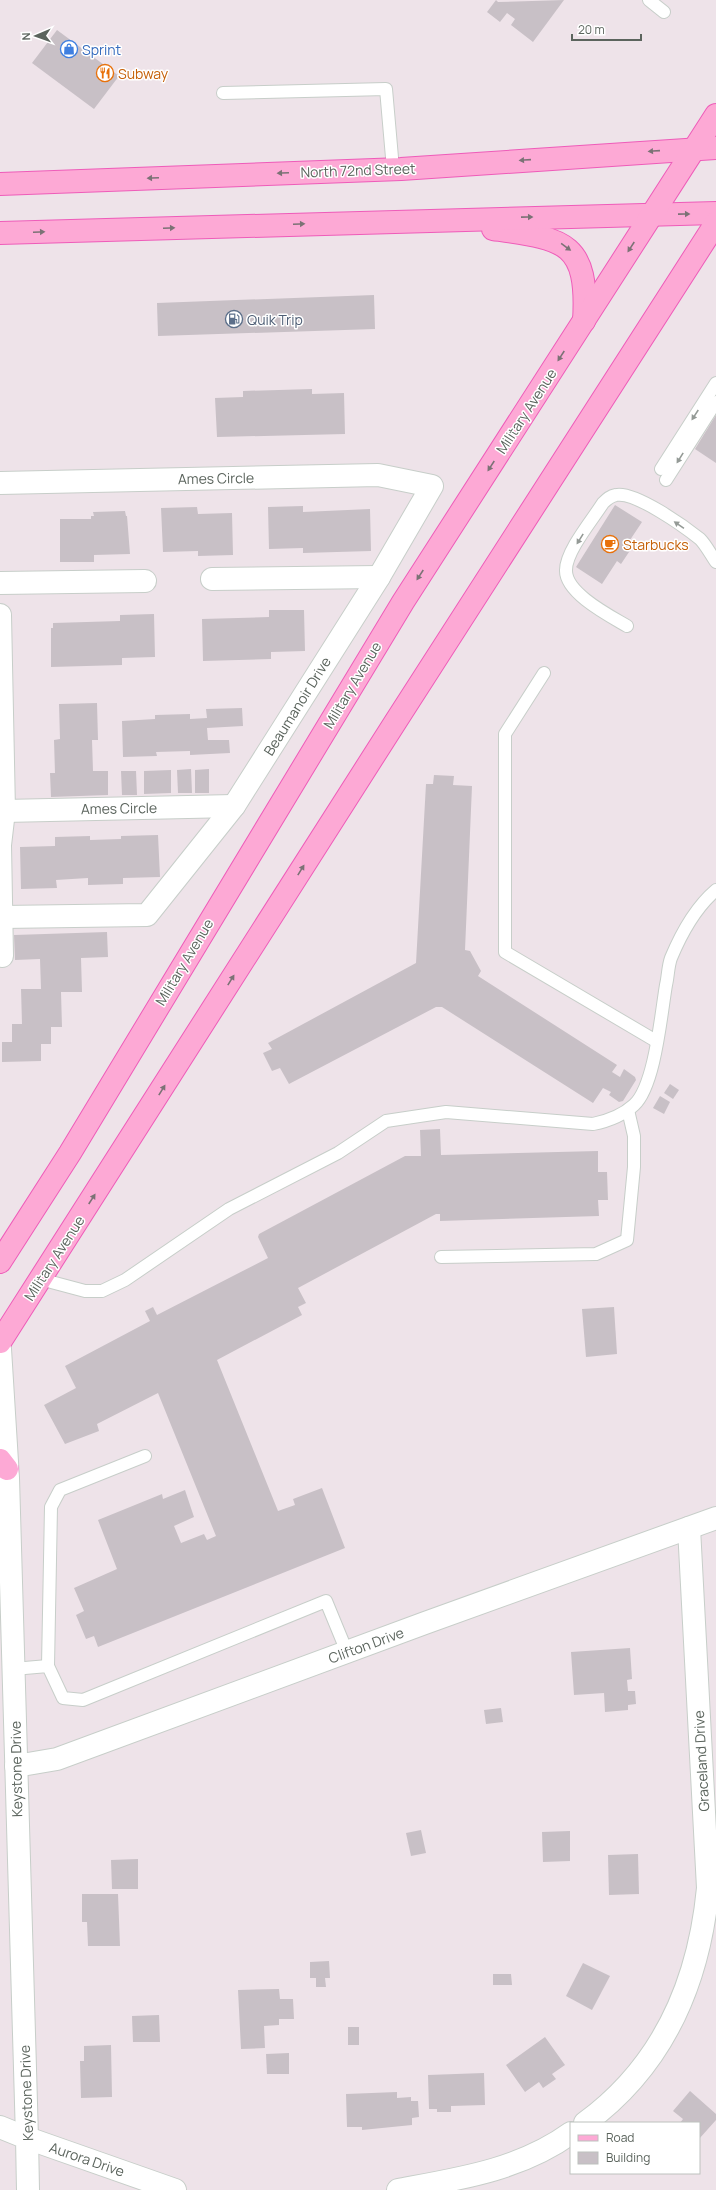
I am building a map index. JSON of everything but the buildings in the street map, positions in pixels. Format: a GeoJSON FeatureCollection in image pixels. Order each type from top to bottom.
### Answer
{"type":"FeatureCollection","features":[{"type":"Feature","properties":{"kind":"main road","name":"Military Avenue"},"geometry":{"type":"LineString","coordinates":[[0,1262],[70,1154],[403,602],[716,115]]}},
{"type":"Feature","properties":{"kind":"main road","name":"North 72nd Street"},"geometry":{"type":"LineString","coordinates":[[0,184],[393,169],[716,148]]}},
{"type":"Feature","properties":{"kind":"main road"},"geometry":{"type":"LineString","coordinates":[[0,233],[716,213]]}},
{"type":"Feature","properties":{"kind":"main road"},"geometry":{"type":"LineString","coordinates":[[433,220],[540,236],[556,241],[569,248],[577,260],[583,276],[585,294],[584,321]]}},
{"type":"Feature","properties":{"kind":"main road","name":"Military Avenue"},"geometry":{"type":"LineString","coordinates":[[0,1342],[392,727],[716,223]]}},
{"type":"Feature","properties":{"kind":"street","name":"Ames Circle"},"geometry":{"type":"LineString","coordinates":[[0,483],[378,475],[432,486]]}},
{"type":"Feature","properties":{"kind":"street","name":"Beaumanoir Drive"},"geometry":{"type":"LineString","coordinates":[[2,917],[147,916],[234,806],[379,577],[432,486]]}},
{"type":"Feature","properties":{"kind":"street"},"geometry":{"type":"LineString","coordinates":[[212,580],[379,577]]}},
{"type":"Feature","properties":{"kind":"street"},"geometry":{"type":"LineString","coordinates":[[0,583],[145,581]]}},
{"type":"Feature","properties":{"kind":"street"},"geometry":{"type":"LineString","coordinates":[[0,615],[4,811],[0,845],[2,956]]}},
{"type":"Feature","properties":{"kind":"street","name":"Ames Circle"},"geometry":{"type":"LineString","coordinates":[[4,811],[234,806]]}},
{"type":"Feature","properties":{"kind":"street","name":"Keystone Drive"},"geometry":{"type":"LineString","coordinates":[[0,1349],[13,1669],[28,2190]]}},
{"type":"Feature","properties":{"kind":"street","name":"Clifton Drive"},"geometry":{"type":"LineString","coordinates":[[16,1766],[57,1760],[347,1652],[716,1518]]}},
{"type":"Feature","properties":{"kind":"street","name":"Graceland Drive"},"geometry":{"type":"LineString","coordinates":[[586,2122],[601,2112],[631,2082],[657,2048],[680,2006],[692,1976],[705,1919],[708,1888],[689,1528]]}},
{"type":"Feature","properties":{"kind":"street","name":"Aurora Drive"},"geometry":{"type":"LineString","coordinates":[[0,2127],[27,2138],[175,2190]]}},
{"type":"Feature","properties":{"kind":"street"},"geometry":{"type":"LineString","coordinates":[[398,2190],[498,2169],[532,2156],[570,2134]]}},
{"type":"Feature","properties":{"kind":"lane"},"geometry":{"type":"LineString","coordinates":[[649,0],[664,12]]}},
{"type":"Feature","properties":{"kind":"lane"},"geometry":{"type":"LineString","coordinates":[[223,93],[386,89],[393,169]]}},
{"type":"Feature","properties":{"kind":"lane"},"geometry":{"type":"LineString","coordinates":[[661,469],[716,383]]}},
{"type":"Feature","properties":{"kind":"lane"},"geometry":{"type":"LineString","coordinates":[[666,480],[716,402]]}},
{"type":"Feature","properties":{"kind":"lane"},"geometry":{"type":"LineString","coordinates":[[627,626],[579,594],[568,579],[566,570],[569,557],[603,503],[609,497],[617,494],[627,495],[655,509],[701,540],[716,562]]}},
{"type":"Feature","properties":{"kind":"lane"},"geometry":{"type":"LineString","coordinates":[[544,673],[506,734],[505,952],[656,1041]]}},
{"type":"Feature","properties":{"kind":"lane"},"geometry":{"type":"LineString","coordinates":[[40,1279],[85,1291],[102,1291],[125,1280],[229,1209],[338,1153],[386,1121],[446,1112],[593,1124],[608,1121],[628,1110],[635,1104],[646,1086],[671,959],[701,903],[716,890]]}},
{"type":"Feature","properties":{"kind":"lane"},"geometry":{"type":"LineString","coordinates":[[441,1257],[596,1254],[627,1240],[634,1166],[634,1136],[628,1110]]}},
{"type":"Feature","properties":{"kind":"lane"},"geometry":{"type":"LineString","coordinates":[[145,1456],[60,1490],[51,1507],[48,1666],[64,1698],[83,1700],[326,1601],[347,1652]]}},
{"type":"Feature","properties":{"kind":"lane"},"geometry":{"type":"LineString","coordinates":[[13,1669],[48,1666]]}},
{"type":"Feature","properties":{"kind":"place","name":"Sprint"},"geometry":{"type":"Point","coordinates":[69,49]}},
{"type":"Feature","properties":{"kind":"place","name":"Subway"},"geometry":{"type":"Point","coordinates":[105,73]}},
{"type":"Feature","properties":{"kind":"place","name":"Quik Trip"},"geometry":{"type":"Point","coordinates":[234,319]}},
{"type":"Feature","properties":{"kind":"place","name":"Starbucks"},"geometry":{"type":"Point","coordinates":[610,544]}}]}
